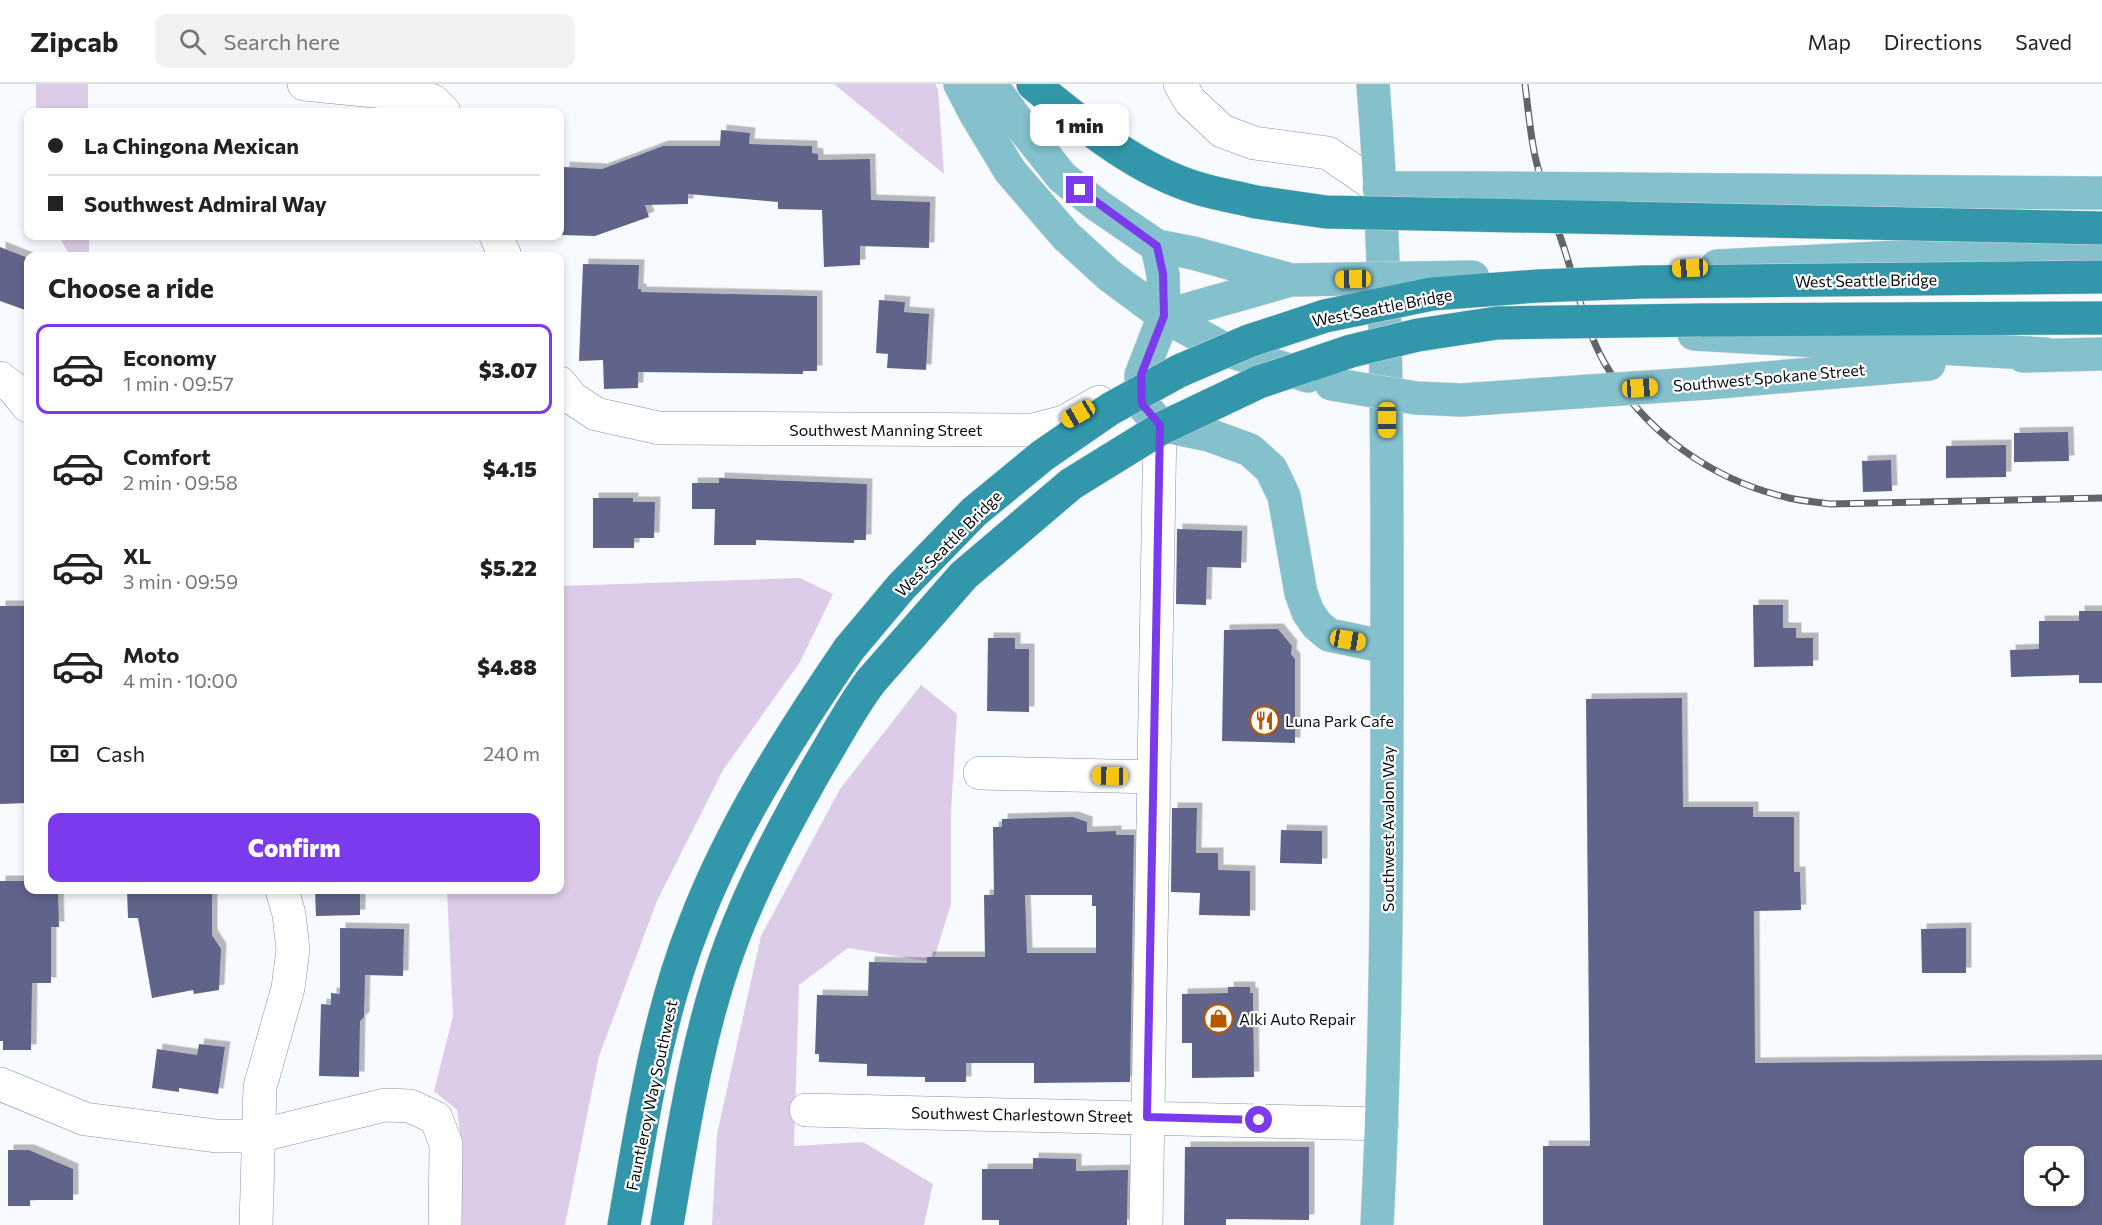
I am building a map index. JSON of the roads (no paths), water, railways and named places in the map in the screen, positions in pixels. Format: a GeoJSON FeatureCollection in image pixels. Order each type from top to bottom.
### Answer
{"type":"FeatureCollection","features":[{"type":"Feature","properties":{"kind":"highway"},"geometry":{"type":"LineString","coordinates":[[1033,84],[1091,132],[1156,171],[1196,188],[1256,202],[1326,212],[2102,228]]}},
{"type":"Feature","properties":{"kind":"highway","name":"West Seattle Bridge"},"geometry":{"type":"LineString","coordinates":[[849,649],[901,587],[974,512],[1042,456],[1110,409],[1179,371],[1249,341],[1325,316],[1432,294],[1538,286],[1643,282],[2102,278]]}},
{"type":"Feature","properties":{"kind":"highway","name":"West Seattle Bridge"},"geometry":{"type":"LineString","coordinates":[[667,1225],[691,1090],[729,947],[752,891],[790,816],[851,707],[871,681],[964,575],[1071,484],[1160,429],[1259,382],[1351,351],[1418,335],[1497,323],[2102,318]]}},
{"type":"Feature","properties":{"kind":"highway","name":"Fauntleroy Way Southwest"},"geometry":{"type":"LineString","coordinates":[[624,1225],[652,1071],[665,1014],[693,927],[717,871],[768,771],[849,649]]}},
{"type":"Feature","properties":{"kind":"main road","name":"Southwest Spokane Street"},"geometry":{"type":"LineString","coordinates":[[960,84],[1010,171],[1066,236],[1110,276],[1164,316],[1226,350],[1331,384],[1416,398],[1461,400],[1707,383],[2045,354],[2102,354]]}},
{"type":"Feature","properties":{"kind":"main road"},"geometry":{"type":"LineString","coordinates":[[991,84],[1062,177],[1157,246],[1193,253],[1291,280]]}},
{"type":"Feature","properties":{"kind":"main road","name":"Southwest Avalon Way"},"geometry":{"type":"LineString","coordinates":[[1373,84],[1386,325],[1388,819],[1382,1124],[1377,1225]]}},
{"type":"Feature","properties":{"kind":"main road"},"geometry":{"type":"LineString","coordinates":[[1379,188],[2102,193]]}},
{"type":"Feature","properties":{"kind":"main road"},"geometry":{"type":"LineString","coordinates":[[1157,246],[1163,274],[1164,316],[1141,375],[1142,404],[1160,425],[1209,435],[1250,450],[1271,469],[1284,496],[1301,593],[1308,612],[1317,625],[1329,635],[1387,647]]}},
{"type":"Feature","properties":{"kind":"main road"},"geometry":{"type":"LineString","coordinates":[[1164,316],[1291,280],[1436,278],[1667,269],[2102,247]]}},
{"type":"Feature","properties":{"kind":"main road"},"geometry":{"type":"LineString","coordinates":[[1386,325],[1487,322],[2045,354]]}},
{"type":"Feature","properties":{"kind":"street"},"geometry":{"type":"LineString","coordinates":[[304,84],[442,99]]}},
{"type":"Feature","properties":{"kind":"street"},"geometry":{"type":"LineString","coordinates":[[1180,84],[1190,101],[1222,132],[1254,143],[1328,153],[1379,188]]}},
{"type":"Feature","properties":{"kind":"street","name":"Southwest Manning Street"},"geometry":{"type":"LineString","coordinates":[[564,389],[572,398],[596,414],[659,428],[1033,430],[1064,422],[1141,375]]}},
{"type":"Feature","properties":{"kind":"street"},"geometry":{"type":"LineString","coordinates":[[0,378],[12,387],[24,401]]}},
{"type":"Feature","properties":{"kind":"street"},"geometry":{"type":"LineString","coordinates":[[1146,1225],[1160,425]]}},
{"type":"Feature","properties":{"kind":"street"},"geometry":{"type":"LineString","coordinates":[[980,773],[1154,777]]}},
{"type":"Feature","properties":{"kind":"street"},"geometry":{"type":"LineString","coordinates":[[256,1225],[260,1087],[288,988],[293,950],[289,914],[283,894]]}},
{"type":"Feature","properties":{"kind":"street"},"geometry":{"type":"LineString","coordinates":[[0,1084],[85,1119],[216,1136],[258,1136],[385,1105],[410,1106],[436,1118],[446,1144],[445,1225]]}},
{"type":"Feature","properties":{"kind":"street","name":"Southwest Charlestown Street"},"geometry":{"type":"LineString","coordinates":[[806,1110],[1382,1124]]}},
{"type":"Feature","properties":{"kind":"railway"},"geometry":{"type":"LineString","coordinates":[[1525,84],[1538,168],[1586,322],[1597,349],[1620,387],[1639,410],[1682,450],[1707,466],[1760,490],[1794,499],[1830,504],[2102,498]]}},
{"type":"Feature","properties":{"kind":"place","name":"Luna Park Cafe"},"geometry":{"type":"Point","coordinates":[1264,720]}},
{"type":"Feature","properties":{"kind":"place","name":"Alki Auto Repair"},"geometry":{"type":"Point","coordinates":[1218,1018]}}]}
